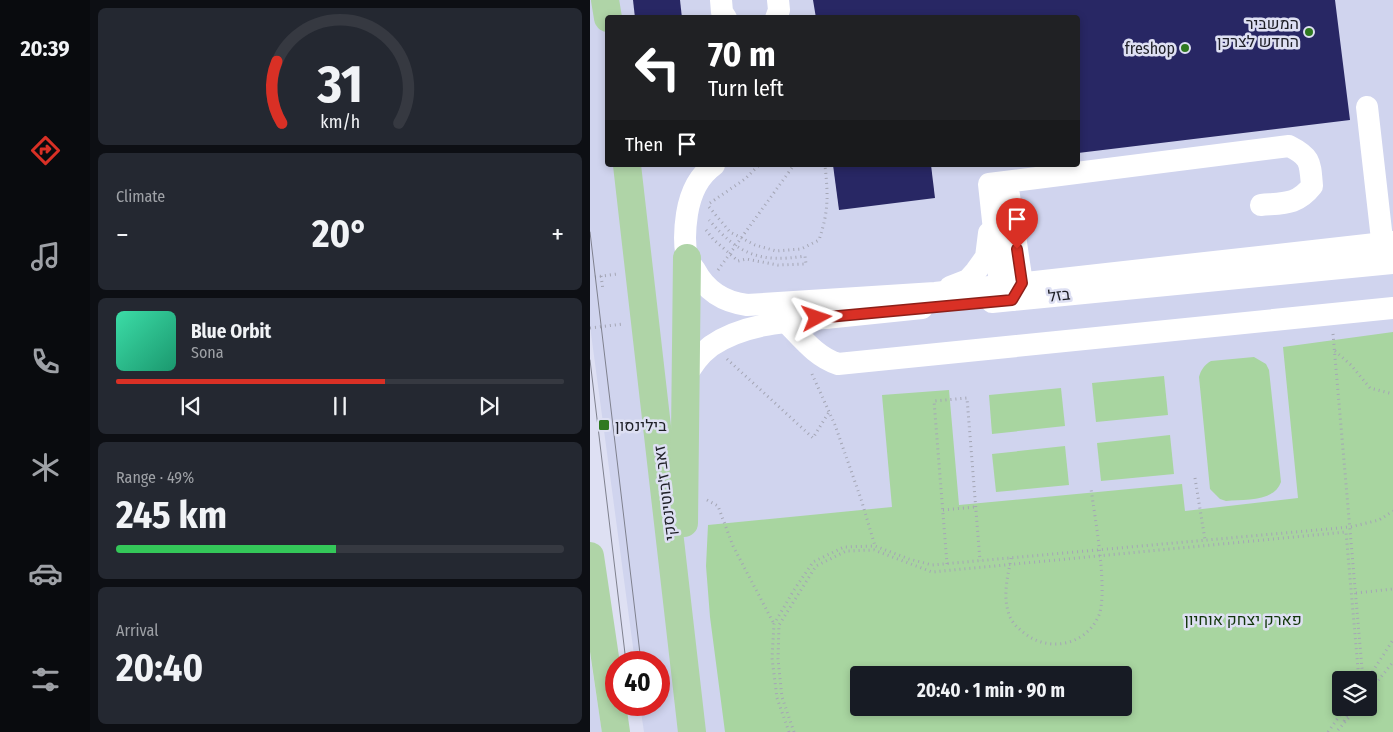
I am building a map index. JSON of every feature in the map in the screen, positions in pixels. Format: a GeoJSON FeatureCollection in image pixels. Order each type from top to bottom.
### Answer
{"type":"FeatureCollection","features":[{"type":"Feature","properties":{"kind":"main road"},"geometry":{"type":"LineString","coordinates":[[605,0],[608,15]]}},
{"type":"Feature","properties":{"kind":"main road","name":"זאב ז'בוטינסקי"},"geometry":{"type":"LineString","coordinates":[[627,167],[692,732]]}},
{"type":"Feature","properties":{"kind":"main road"},"geometry":{"type":"LineString","coordinates":[[685,660],[684,490],[687,258]]}},
{"type":"Feature","properties":{"kind":"main road"},"geometry":{"type":"LineString","coordinates":[[590,556],[616,732]]}},
{"type":"Feature","properties":{"kind":"street"},"geometry":{"type":"LineString","coordinates":[[721,0],[724,15]]}},
{"type":"Feature","properties":{"kind":"street"},"geometry":{"type":"LineString","coordinates":[[777,15],[779,10],[778,0]]}},
{"type":"Feature","properties":{"kind":"street"},"geometry":{"type":"LineString","coordinates":[[791,0],[791,15]]}},
{"type":"Feature","properties":{"kind":"street"},"geometry":{"type":"LineString","coordinates":[[1367,107],[1388,253]]}},
{"type":"Feature","properties":{"kind":"street"},"geometry":{"type":"LineString","coordinates":[[998,183],[1290,146],[1304,153],[1311,166],[1312,186],[1303,197],[1288,202],[1261,205]]}},
{"type":"Feature","properties":{"kind":"street"},"geometry":{"type":"LineString","coordinates":[[687,258],[686,225],[689,200],[699,179],[712,167]]}},
{"type":"Feature","properties":{"kind":"street"},"geometry":{"type":"LineString","coordinates":[[935,293],[968,280],[986,257],[992,210],[998,183]]}},
{"type":"Feature","properties":{"kind":"street"},"geometry":{"type":"LineString","coordinates":[[998,183],[1012,289]]}},
{"type":"Feature","properties":{"kind":"street"},"geometry":{"type":"LineString","coordinates":[[992,210],[1012,289]]}},
{"type":"Feature","properties":{"kind":"street","name":"בזל"},"geometry":{"type":"LineString","coordinates":[[687,258],[700,280],[717,296],[733,303],[747,305],[1012,289],[1388,253]]}},
{"type":"Feature","properties":{"kind":"street","name":"בזל"},"geometry":{"type":"LineString","coordinates":[[685,378],[700,355],[721,340],[736,333],[786,322],[1012,289]]}},
{"type":"Feature","properties":{"kind":"street"},"geometry":{"type":"LineString","coordinates":[[786,322],[817,354],[827,361],[838,364],[1393,308]]}},
{"type":"Feature","properties":{"kind":"path"},"geometry":{"type":"LineString","coordinates":[[757,167],[745,179],[707,205],[730,232],[755,245],[776,251],[801,249],[819,240],[826,219],[828,195],[825,167]]}},
{"type":"Feature","properties":{"kind":"path"},"geometry":{"type":"LineString","coordinates":[[749,226],[793,167]]}},
{"type":"Feature","properties":{"kind":"path"},"geometry":{"type":"LineString","coordinates":[[702,226],[713,239],[738,261],[778,265],[806,264],[805,256],[764,258],[747,252],[728,240],[709,220]]}},
{"type":"Feature","properties":{"kind":"path"},"geometry":{"type":"LineString","coordinates":[[595,277],[618,274]]}},
{"type":"Feature","properties":{"kind":"path"},"geometry":{"type":"LineString","coordinates":[[601,276],[603,290]]}},
{"type":"Feature","properties":{"kind":"path"},"geometry":{"type":"LineString","coordinates":[[1331,314],[1364,671]]}},
{"type":"Feature","properties":{"kind":"path"},"geometry":{"type":"LineString","coordinates":[[1334,351],[1351,365],[1370,388],[1393,394]]}},
{"type":"Feature","properties":{"kind":"path"},"geometry":{"type":"LineString","coordinates":[[817,354],[809,368],[835,425],[875,546]]}},
{"type":"Feature","properties":{"kind":"path"},"geometry":{"type":"LineString","coordinates":[[759,389],[813,438],[829,412]]}},
{"type":"Feature","properties":{"kind":"path"},"geometry":{"type":"LineString","coordinates":[[947,564],[934,401],[967,398],[980,561]]}},
{"type":"Feature","properties":{"kind":"path"},"geometry":{"type":"LineString","coordinates":[[1195,478],[1205,540]]}},
{"type":"Feature","properties":{"kind":"path"},"geometry":{"type":"LineString","coordinates":[[1011,558],[1005,589],[1008,612],[1015,626],[1031,639],[1053,645],[1066,644],[1079,638],[1090,628],[1099,614],[1102,593],[1099,550],[1091,489]]}},
{"type":"Feature","properties":{"kind":"path"},"geometry":{"type":"LineString","coordinates":[[684,490],[718,506],[733,546],[774,624]]}},
{"type":"Feature","properties":{"kind":"path"},"geometry":{"type":"LineString","coordinates":[[942,510],[975,507]]}},
{"type":"Feature","properties":{"kind":"path"},"geometry":{"type":"LineString","coordinates":[[789,732],[777,698],[772,658],[774,624],[794,590],[814,562],[844,547],[875,546],[932,566],[1350,527],[1379,520],[1393,511]]}},
{"type":"Feature","properties":{"kind":"path"},"geometry":{"type":"LineString","coordinates":[[794,732],[782,697],[778,659],[779,625],[816,566],[846,551],[874,550],[932,572],[1346,532],[1358,671]]}},
{"type":"Feature","properties":{"kind":"path"},"geometry":{"type":"LineString","coordinates":[[1356,592],[1393,590]]}},
{"type":"Feature","properties":{"kind":"path"},"geometry":{"type":"LineString","coordinates":[[1371,671],[1393,640]]}},
{"type":"Feature","properties":{"kind":"path"},"geometry":{"type":"LineString","coordinates":[[1377,682],[1393,662]]}},
{"type":"Feature","properties":{"kind":"path"},"geometry":{"type":"LineString","coordinates":[[1328,732],[1339,716]]}},
{"type":"Feature","properties":{"kind":"path"},"geometry":{"type":"LineString","coordinates":[[1338,731],[1346,716]]}},
{"type":"Feature","properties":{"kind":"path"},"geometry":{"type":"LineString","coordinates":[[1338,731],[1350,716]]}},
{"type":"Feature","properties":{"kind":"shaded area"},"geometry":{"type":"Polygon","coordinates":[[[590,0],[1393,0],[1393,732],[644,732],[642,716],[670,716],[670,651],[634,651],[590,326],[590,0]]]}},
{"type":"Feature","properties":{"kind":"shaded area"},"geometry":{"type":"Polygon","coordinates":[[[590,654],[602,732],[590,732],[590,654]]]}},
{"type":"Feature","properties":{"kind":"green space","name":"פארק יצחק אוחיון"},"geometry":{"type":"Polygon","coordinates":[[[1393,332],[1393,732],[725,732],[710,617],[706,566],[708,525],[892,507],[882,395],[949,390],[959,505],[1182,484],[1185,511],[1298,498],[1283,347],[1393,332]]]}},
{"type":"Feature","properties":{"kind":"green space"},"geometry":{"type":"Polygon","coordinates":[[[1254,357],[1266,364],[1269,370],[1281,482],[1272,493],[1266,496],[1226,501],[1220,499],[1210,489],[1199,377],[1206,364],[1211,361],[1254,357]]]}},
{"type":"Feature","properties":{"kind":"green space"},"geometry":{"type":"Polygon","coordinates":[[[1164,376],[1168,415],[1096,422],[1092,383],[1164,376]]]}},
{"type":"Feature","properties":{"kind":"green space"},"geometry":{"type":"Polygon","coordinates":[[[1061,388],[1065,426],[992,434],[989,395],[1061,388]]]}},
{"type":"Feature","properties":{"kind":"green space"},"geometry":{"type":"Polygon","coordinates":[[[1170,435],[1174,474],[1101,481],[1097,443],[1170,435]]]}},
{"type":"Feature","properties":{"kind":"green space"},"geometry":{"type":"Polygon","coordinates":[[[1065,446],[1069,485],[996,492],[992,454],[1065,446]]]}},
{"type":"Feature","properties":{"kind":"building"},"geometry":{"type":"Polygon","coordinates":[[[633,0],[680,0],[682,15],[635,15],[633,0]]]}},
{"type":"Feature","properties":{"kind":"building"},"geometry":{"type":"Polygon","coordinates":[[[813,0],[1335,0],[1350,120],[1080,153],[1080,15],[816,15],[813,0]]]}},
{"type":"Feature","properties":{"kind":"building"},"geometry":{"type":"Polygon","coordinates":[[[833,167],[931,167],[935,198],[839,210],[833,167]]]}},
{"type":"Feature","properties":{"kind":"tram line"},"geometry":{"type":"LineString","coordinates":[[590,232],[640,651]]}},
{"type":"Feature","properties":{"kind":"tram line"},"geometry":{"type":"LineString","coordinates":[[590,360],[625,651]]}},
{"type":"Feature","properties":{"kind":"place","name":"המשביר החדש לצרכן"},"geometry":{"type":"Point","coordinates":[1309,32]}},
{"type":"Feature","properties":{"kind":"place","name":"freshop"},"geometry":{"type":"Point","coordinates":[1185,48]}},
{"type":"Feature","properties":{"kind":"place","name":"בילינסון"},"geometry":{"type":"Point","coordinates":[604,425]}},
{"type":"Feature","properties":{"kind":"route"},"geometry":{"type":"LineString","coordinates":[[817,318],[1012,300],[1022,283],[1017,249]]}}]}
